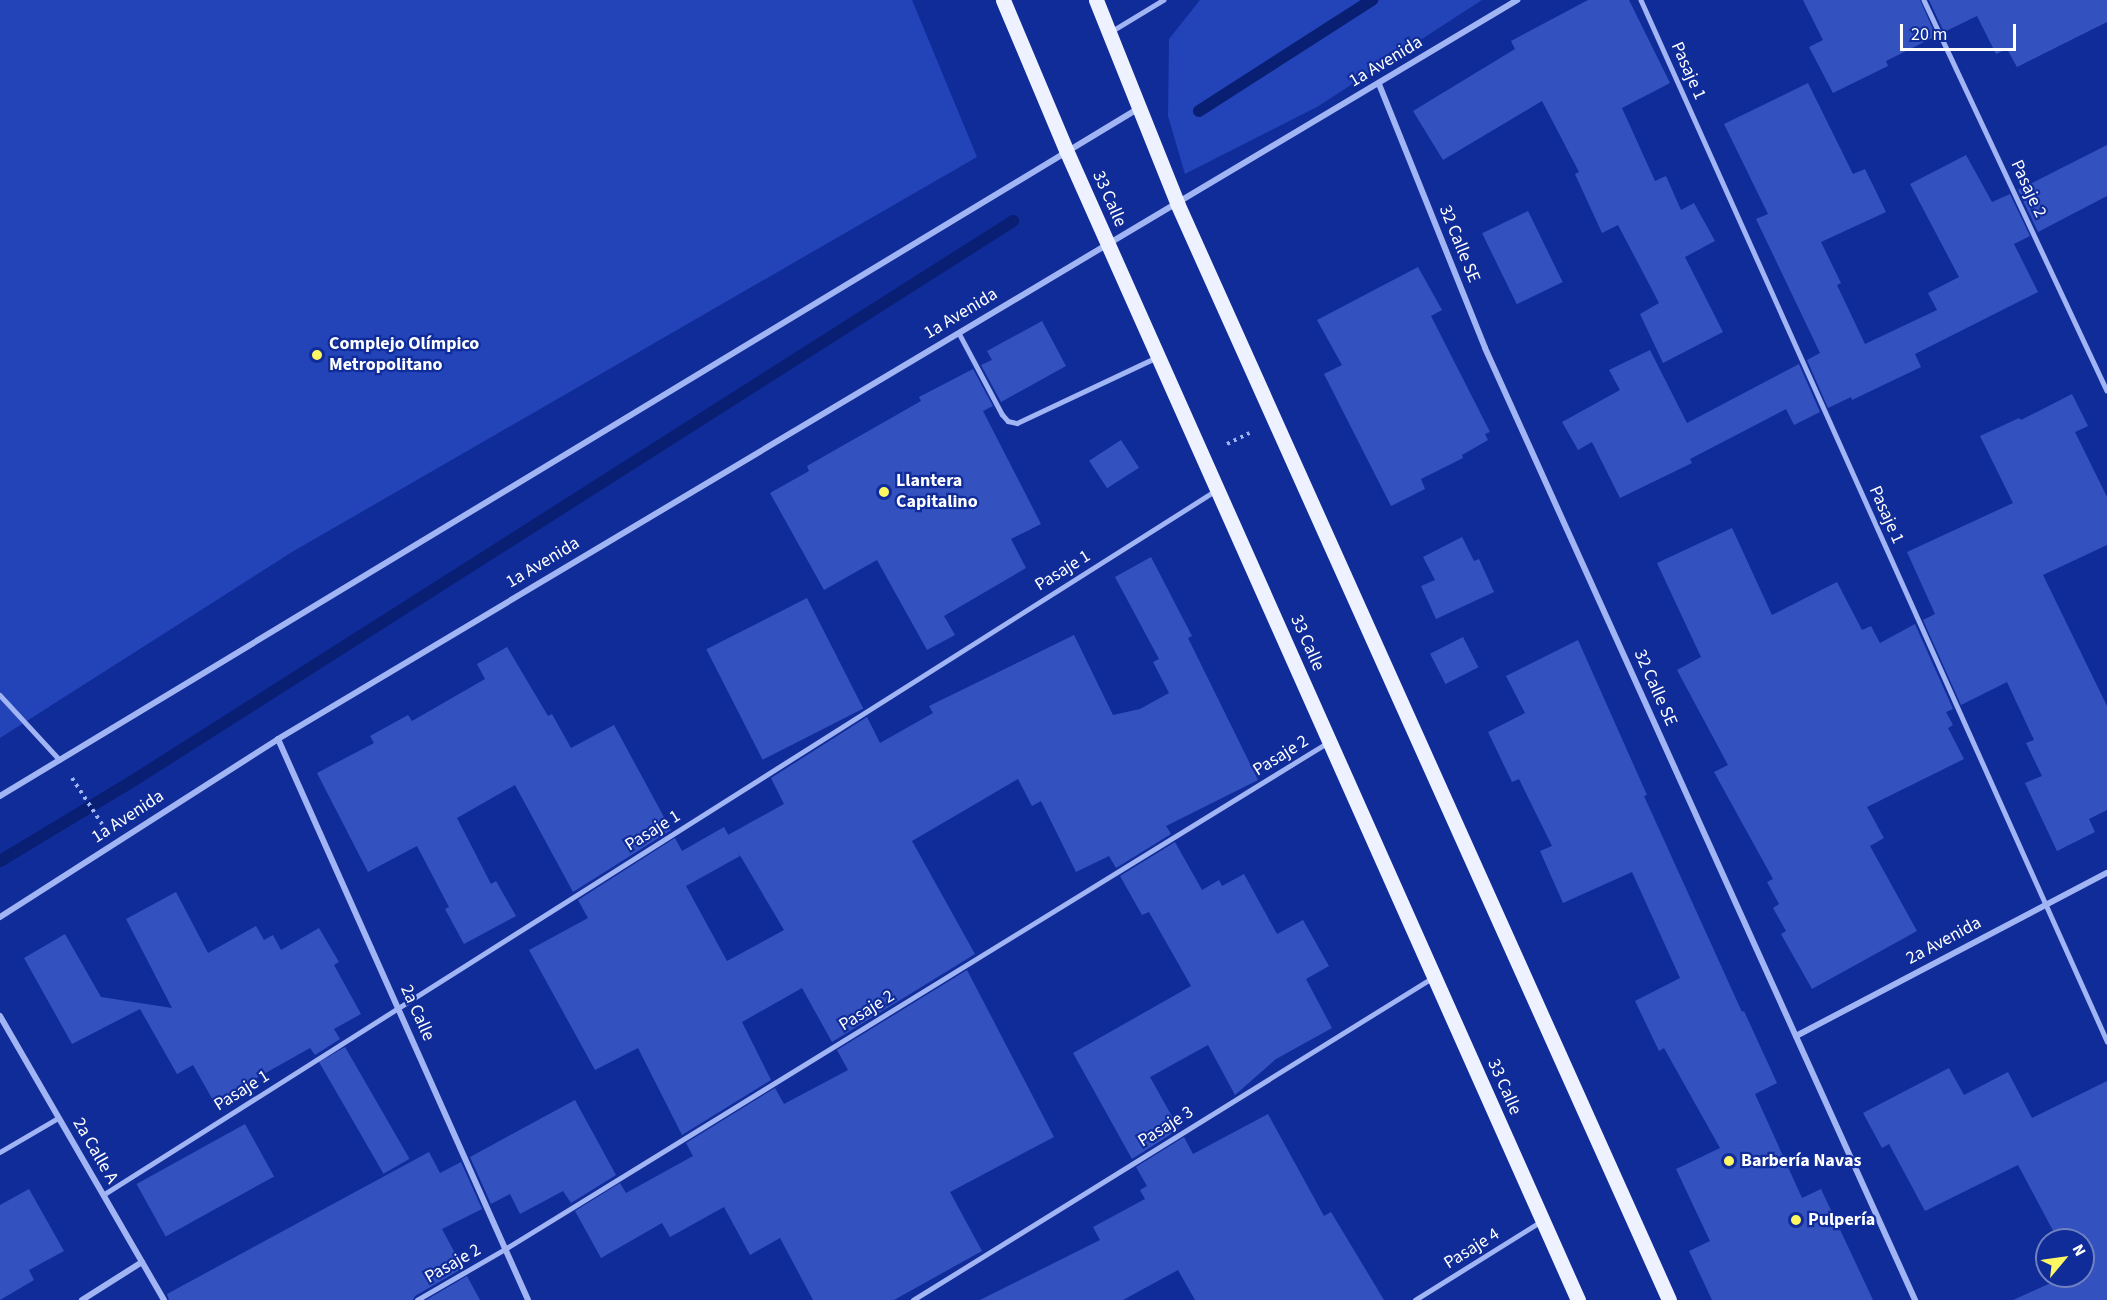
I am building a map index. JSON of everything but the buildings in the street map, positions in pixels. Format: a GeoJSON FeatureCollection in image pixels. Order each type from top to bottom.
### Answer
{"type":"FeatureCollection","features":[{"type":"Feature","properties":{"kind":"main road","name":"33 Calle"},"geometry":{"type":"LineString","coordinates":[[1003,0],[1107,244],[1578,1300]]}},
{"type":"Feature","properties":{"kind":"main road"},"geometry":{"type":"LineString","coordinates":[[1096,0],[1177,203],[1669,1300]]}},
{"type":"Feature","properties":{"kind":"street","name":"1a Avenida"},"geometry":{"type":"LineString","coordinates":[[0,917],[278,739],[1517,0]]}},
{"type":"Feature","properties":{"kind":"street","name":"32 Calle SE"},"geometry":{"type":"LineString","coordinates":[[1379,84],[1485,348],[1915,1300]]}},
{"type":"Feature","properties":{"kind":"street"},"geometry":{"type":"LineString","coordinates":[[0,796],[1139,108]]}},
{"type":"Feature","properties":{"kind":"street","name":"2a Calle"},"geometry":{"type":"LineString","coordinates":[[278,739],[528,1300]]}},
{"type":"Feature","properties":{"kind":"street","name":"2a Avenida"},"geometry":{"type":"LineString","coordinates":[[1796,1036],[2107,873]]}},
{"type":"Feature","properties":{"kind":"street","name":"2a Calle A"},"geometry":{"type":"LineString","coordinates":[[0,1016],[164,1300]]}},
{"type":"Feature","properties":{"kind":"street"},"geometry":{"type":"LineString","coordinates":[[82,1300],[142,1262]]}},
{"type":"Feature","properties":{"kind":"lane"},"geometry":{"type":"LineString","coordinates":[[1110,33],[1163,0]]}},
{"type":"Feature","properties":{"kind":"lane","name":"Pasaje 1"},"geometry":{"type":"LineString","coordinates":[[1641,0],[2044,905],[2107,1041]]}},
{"type":"Feature","properties":{"kind":"lane","name":"Pasaje 2"},"geometry":{"type":"LineString","coordinates":[[1924,0],[2107,390]]}},
{"type":"Feature","properties":{"kind":"lane"},"geometry":{"type":"LineString","coordinates":[[959,333],[1002,414],[1008,421],[1017,423],[1157,357]]}},
{"type":"Feature","properties":{"kind":"lane","name":"Pasaje 1"},"geometry":{"type":"LineString","coordinates":[[103,1195],[1217,490]]}},
{"type":"Feature","properties":{"kind":"lane"},"geometry":{"type":"LineString","coordinates":[[0,695],[60,760]]}},
{"type":"Feature","properties":{"kind":"lane","name":"Pasaje 2"},"geometry":{"type":"LineString","coordinates":[[417,1300],[505,1250],[1330,742]]}},
{"type":"Feature","properties":{"kind":"lane","name":"Pasaje 3"},"geometry":{"type":"LineString","coordinates":[[913,1300],[1434,977]]}},
{"type":"Feature","properties":{"kind":"lane"},"geometry":{"type":"LineString","coordinates":[[0,1152],[58,1118]]}},
{"type":"Feature","properties":{"kind":"lane","name":"Pasaje 4"},"geometry":{"type":"LineString","coordinates":[[1415,1300],[1542,1220]]}},
{"type":"Feature","properties":{"kind":"path"},"geometry":{"type":"LineString","coordinates":[[1202,455],[1275,421]]}},
{"type":"Feature","properties":{"kind":"path"},"geometry":{"type":"LineString","coordinates":[[73,781],[105,829]]}},
{"type":"Feature","properties":{"kind":"shaded area","name":"Complejo Olímpico Metropolitano"},"geometry":{"type":"Polygon","coordinates":[[[0,0],[912,0],[977,157],[292,552],[0,738],[0,0]]]}},
{"type":"Feature","properties":{"kind":"shaded area"},"geometry":{"type":"Polygon","coordinates":[[[1200,0],[1482,0],[1317,107],[1185,174],[1168,116],[1169,39],[1200,0]]]}},
{"type":"Feature","properties":{"kind":"waterway"},"geometry":{"type":"LineString","coordinates":[[1199,111],[1372,0]]}},
{"type":"Feature","properties":{"kind":"waterway"},"geometry":{"type":"LineString","coordinates":[[0,861],[139,777],[1013,221]]}},
{"type":"Feature","properties":{"kind":"place","name":"Complejo Olímpico Metropolitano"},"geometry":{"type":"Point","coordinates":[317,355]}},
{"type":"Feature","properties":{"kind":"place","name":"Llantera Capitalino"},"geometry":{"type":"Point","coordinates":[884,492]}},
{"type":"Feature","properties":{"kind":"place","name":"Barbería Navas"},"geometry":{"type":"Point","coordinates":[1729,1161]}},
{"type":"Feature","properties":{"kind":"place","name":"Pulpería"},"geometry":{"type":"Point","coordinates":[1796,1220]}}]}
